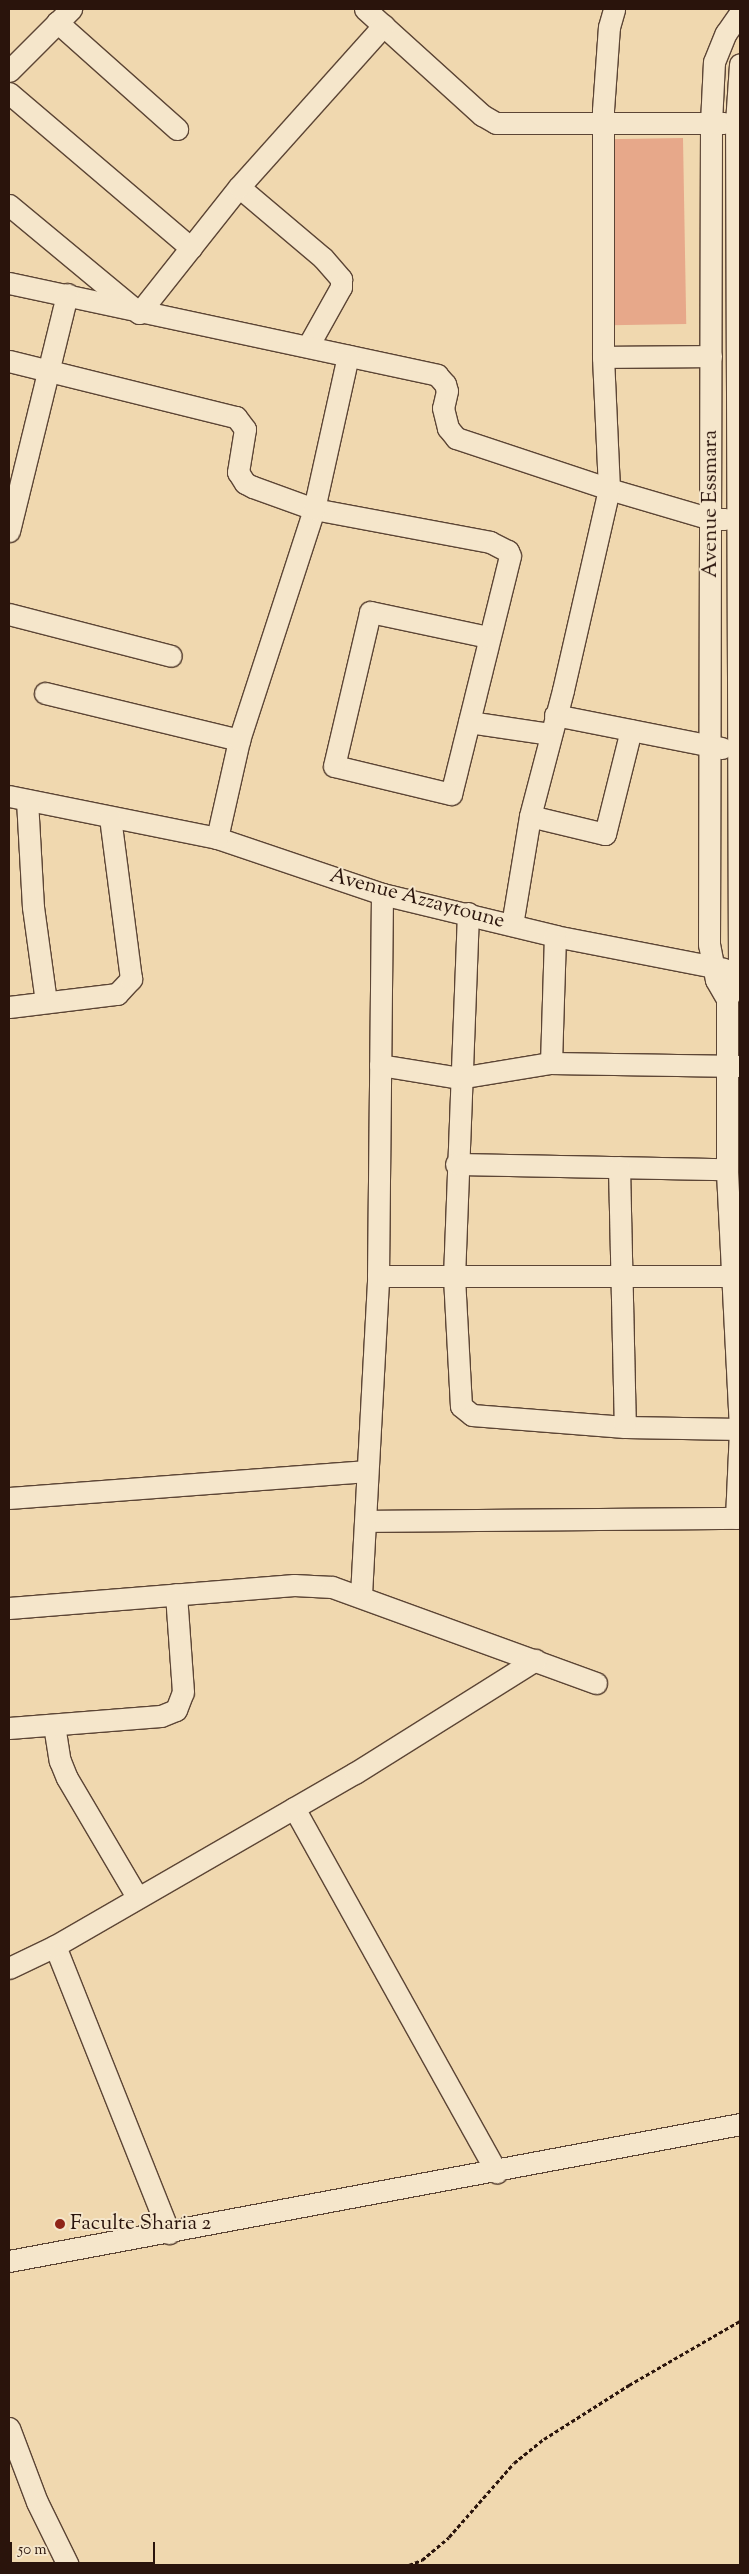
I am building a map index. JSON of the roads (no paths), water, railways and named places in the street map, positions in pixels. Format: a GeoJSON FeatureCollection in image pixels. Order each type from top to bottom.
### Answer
{"type":"FeatureCollection","features":[{"type":"Feature","properties":{"kind":"street"},"geometry":{"type":"LineString","coordinates":[[366,9],[482,115],[496,123],[736,123]]}},
{"type":"Feature","properties":{"kind":"street"},"geometry":{"type":"LineString","coordinates":[[512,925],[530,816],[609,489],[603,357],[603,123],[609,27],[614,9]]}},
{"type":"Feature","properties":{"kind":"street","name":"Avenue Essmara"},"geometry":{"type":"LineString","coordinates":[[738,1518],[740,1429],[736,1276],[726,1169],[734,1066],[727,999],[712,967],[710,746],[711,123],[714,62],[726,33],[740,12]]}},
{"type":"Feature","properties":{"kind":"street"},"geometry":{"type":"LineString","coordinates":[[9,71],[64,15],[177,129]]}},
{"type":"Feature","properties":{"kind":"street"},"geometry":{"type":"LineString","coordinates":[[138,313],[239,187],[384,25]]}},
{"type":"Feature","properties":{"kind":"street","name":"Avenue Essmara"},"geometry":{"type":"LineString","coordinates":[[727,999],[739,971],[740,410],[739,190],[736,123],[740,64]]}},
{"type":"Feature","properties":{"kind":"street"},"geometry":{"type":"LineString","coordinates":[[9,93],[191,248]]}},
{"type":"Feature","properties":{"kind":"street"},"geometry":{"type":"LineString","coordinates":[[239,187],[323,258],[341,279],[337,294],[308,346]]}},
{"type":"Feature","properties":{"kind":"street"},"geometry":{"type":"LineString","coordinates":[[9,205],[138,313]]}},
{"type":"Feature","properties":{"kind":"street"},"geometry":{"type":"LineString","coordinates":[[9,283],[67,294],[138,313],[308,346],[437,375],[445,384],[447,391],[443,408],[448,428],[456,438],[609,489],[711,519],[740,519]]}},
{"type":"Feature","properties":{"kind":"street"},"geometry":{"type":"LineString","coordinates":[[9,531],[67,294]]}},
{"type":"Feature","properties":{"kind":"street"},"geometry":{"type":"LineString","coordinates":[[217,838],[239,740],[314,509],[348,356]]}},
{"type":"Feature","properties":{"kind":"street"},"geometry":{"type":"LineString","coordinates":[[603,357],[711,356]]}},
{"type":"Feature","properties":{"kind":"street"},"geometry":{"type":"LineString","coordinates":[[9,361],[49,373],[236,417],[245,429],[238,472],[241,479],[253,487],[314,509],[490,542],[506,549],[510,556],[488,637],[451,794],[334,766],[370,612],[488,637]]}},
{"type":"Feature","properties":{"kind":"street"},"geometry":{"type":"LineString","coordinates":[[9,614],[171,656]]}},
{"type":"Feature","properties":{"kind":"street"},"geometry":{"type":"LineString","coordinates":[[46,693],[239,740]]}},
{"type":"Feature","properties":{"kind":"street"},"geometry":{"type":"LineString","coordinates":[[468,722],[632,730],[738,751]]}},
{"type":"Feature","properties":{"kind":"street"},"geometry":{"type":"LineString","coordinates":[[530,816],[605,834],[632,730]]}},
{"type":"Feature","properties":{"kind":"street"},"geometry":{"type":"LineString","coordinates":[[18,798],[46,1002]]}},
{"type":"Feature","properties":{"kind":"street","name":"Avenue Azzaytoune"},"geometry":{"type":"LineString","coordinates":[[18,798],[217,838],[382,894],[468,912],[555,936],[739,971]]}},
{"type":"Feature","properties":{"kind":"street"},"geometry":{"type":"LineString","coordinates":[[9,1007],[117,994],[131,980],[110,817]]}},
{"type":"Feature","properties":{"kind":"street"},"geometry":{"type":"LineString","coordinates":[[361,1595],[378,1276],[382,894]]}},
{"type":"Feature","properties":{"kind":"street"},"geometry":{"type":"LineString","coordinates":[[468,912],[456,1164],[454,1277],[459,1399],[467,1414],[625,1427],[740,1429]]}},
{"type":"Feature","properties":{"kind":"street"},"geometry":{"type":"LineString","coordinates":[[551,1063],[555,936]]}},
{"type":"Feature","properties":{"kind":"street"},"geometry":{"type":"LineString","coordinates":[[380,1065],[459,1078],[551,1063],[734,1066]]}},
{"type":"Feature","properties":{"kind":"street"},"geometry":{"type":"LineString","coordinates":[[456,1164],[726,1169]]}},
{"type":"Feature","properties":{"kind":"street"},"geometry":{"type":"LineString","coordinates":[[619,1167],[625,1427]]}},
{"type":"Feature","properties":{"kind":"street"},"geometry":{"type":"LineString","coordinates":[[378,1276],[621,1278],[736,1276]]}},
{"type":"Feature","properties":{"kind":"street"},"geometry":{"type":"LineString","coordinates":[[9,1498],[368,1471]]}},
{"type":"Feature","properties":{"kind":"street"},"geometry":{"type":"LineString","coordinates":[[366,1521],[738,1518]]}},
{"type":"Feature","properties":{"kind":"street"},"geometry":{"type":"LineString","coordinates":[[9,1608],[294,1585],[332,1587],[361,1595],[596,1683]]}},
{"type":"Feature","properties":{"kind":"street"},"geometry":{"type":"LineString","coordinates":[[9,1728],[161,1716],[176,1710],[183,1692],[176,1594]]}},
{"type":"Feature","properties":{"kind":"street"},"geometry":{"type":"LineString","coordinates":[[9,1968],[55,1946],[136,1897],[416,1737],[536,1660]]}},
{"type":"Feature","properties":{"kind":"street"},"geometry":{"type":"LineString","coordinates":[[54,1724],[60,1761],[67,1778],[136,1897]]}},
{"type":"Feature","properties":{"kind":"street"},"geometry":{"type":"LineString","coordinates":[[294,1808],[497,2172]]}},
{"type":"Feature","properties":{"kind":"street"},"geometry":{"type":"LineString","coordinates":[[55,1946],[169,2232]]}},
{"type":"Feature","properties":{"kind":"street"},"geometry":{"type":"LineString","coordinates":[[9,2261],[497,2172],[740,2124]]}},
{"type":"Feature","properties":{"kind":"street"},"geometry":{"type":"LineString","coordinates":[[9,2428],[37,2502],[68,2565]]}},
{"type":"Feature","properties":{"kind":"place","name":"Faculte Sharia 2"},"geometry":{"type":"Point","coordinates":[60,2224]}}]}
